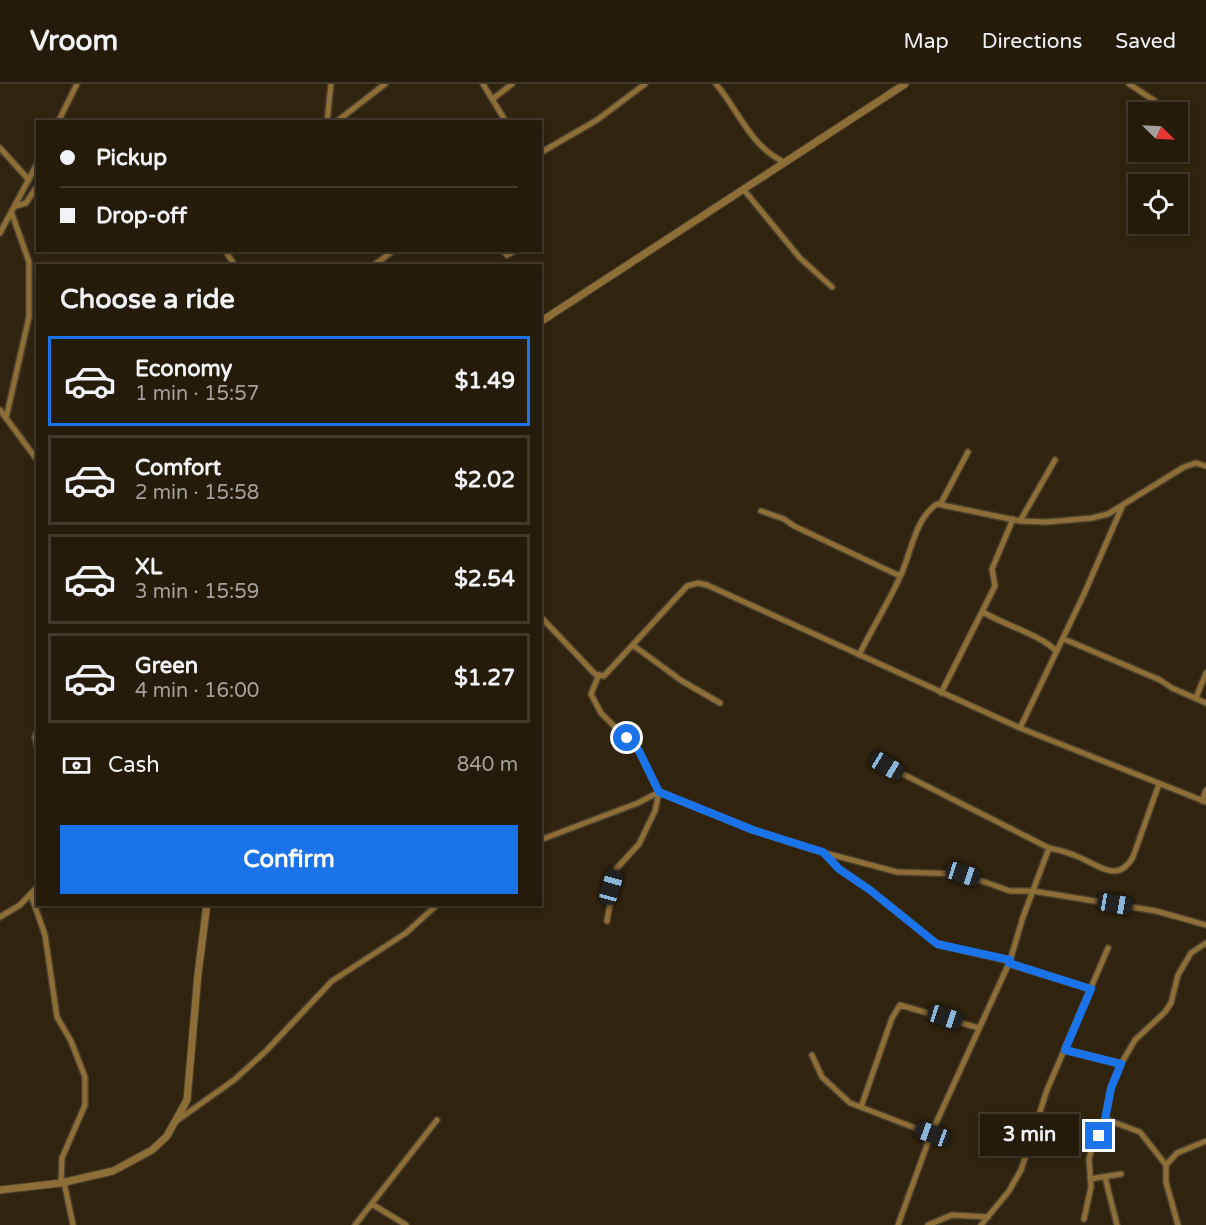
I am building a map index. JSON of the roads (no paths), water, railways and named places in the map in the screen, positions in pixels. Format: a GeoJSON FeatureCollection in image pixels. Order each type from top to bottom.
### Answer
{"type":"FeatureCollection","features":[{"type":"Feature","properties":{"kind":"street"},"geometry":{"type":"LineString","coordinates":[[59,120],[76,84]]}},
{"type":"Feature","properties":{"kind":"street"},"geometry":{"type":"LineString","coordinates":[[327,120],[331,84]]}},
{"type":"Feature","properties":{"kind":"street"},"geometry":{"type":"LineString","coordinates":[[339,120],[385,84]]}},
{"type":"Feature","properties":{"kind":"street"},"geometry":{"type":"LineString","coordinates":[[483,84],[494,98],[505,120]]}},
{"type":"Feature","properties":{"kind":"street"},"geometry":{"type":"LineString","coordinates":[[494,98],[512,84]]}},
{"type":"Feature","properties":{"kind":"street"},"geometry":{"type":"LineString","coordinates":[[542,152],[597,120],[645,84]]}},
{"type":"Feature","properties":{"kind":"street"},"geometry":{"type":"LineString","coordinates":[[716,84],[729,98],[762,150],[784,162]]}},
{"type":"Feature","properties":{"kind":"street"},"geometry":{"type":"LineString","coordinates":[[542,321],[905,84]]}},
{"type":"Feature","properties":{"kind":"street"},"geometry":{"type":"LineString","coordinates":[[1129,84],[1155,101]]}},
{"type":"Feature","properties":{"kind":"street"},"geometry":{"type":"LineString","coordinates":[[0,148],[28,180]]}},
{"type":"Feature","properties":{"kind":"street"},"geometry":{"type":"LineString","coordinates":[[0,233],[36,166]]}},
{"type":"Feature","properties":{"kind":"street"},"geometry":{"type":"LineString","coordinates":[[16,206],[26,203],[36,188]]}},
{"type":"Feature","properties":{"kind":"street"},"geometry":{"type":"LineString","coordinates":[[744,190],[808,267],[832,287]]}},
{"type":"Feature","properties":{"kind":"street"},"geometry":{"type":"LineString","coordinates":[[6,418],[29,317],[29,262],[12,214]]}},
{"type":"Feature","properties":{"kind":"street"},"geometry":{"type":"LineString","coordinates":[[376,264],[392,252]]}},
{"type":"Feature","properties":{"kind":"street"},"geometry":{"type":"LineString","coordinates":[[0,410],[36,458]]}},
{"type":"Feature","properties":{"kind":"street"},"geometry":{"type":"LineString","coordinates":[[941,503],[968,452]]}},
{"type":"Feature","properties":{"kind":"street"},"geometry":{"type":"LineString","coordinates":[[941,693],[995,586],[992,569],[1017,520],[1056,460]]}},
{"type":"Feature","properties":{"kind":"street"},"geometry":{"type":"LineString","coordinates":[[859,655],[900,576],[920,524],[930,508],[941,503],[1017,520],[1047,522],[1092,518],[1108,514],[1184,467],[1196,463],[1206,466]]}},
{"type":"Feature","properties":{"kind":"street"},"geometry":{"type":"LineString","coordinates":[[1020,728],[1056,651],[1064,639],[1123,505]]}},
{"type":"Feature","properties":{"kind":"street"},"geometry":{"type":"LineString","coordinates":[[761,511],[784,519],[794,526],[900,576]]}},
{"type":"Feature","properties":{"kind":"street"},"geometry":{"type":"LineString","coordinates":[[598,677],[609,674],[687,586],[698,583],[727,594],[1020,728],[1204,801],[1206,790]]}},
{"type":"Feature","properties":{"kind":"street"},"geometry":{"type":"LineString","coordinates":[[983,612],[1012,628],[1033,636],[1056,651]]}},
{"type":"Feature","properties":{"kind":"street"},"geometry":{"type":"LineString","coordinates":[[542,618],[598,677]]}},
{"type":"Feature","properties":{"kind":"street"},"geometry":{"type":"LineString","coordinates":[[1064,639],[1109,657],[1206,703]]}},
{"type":"Feature","properties":{"kind":"street"},"geometry":{"type":"LineString","coordinates":[[634,646],[682,681],[720,703]]}},
{"type":"Feature","properties":{"kind":"street"},"geometry":{"type":"LineString","coordinates":[[1196,698],[1206,673]]}},
{"type":"Feature","properties":{"kind":"street"},"geometry":{"type":"LineString","coordinates":[[598,677],[591,694],[601,713],[639,751],[659,792],[655,811],[639,844],[616,869],[611,887],[607,921]]}},
{"type":"Feature","properties":{"kind":"street"},"geometry":{"type":"LineString","coordinates":[[887,766],[1049,848],[1076,855],[1107,871],[1122,870],[1133,857],[1159,784]]}},
{"type":"Feature","properties":{"kind":"street"},"geometry":{"type":"LineString","coordinates":[[542,839],[638,803],[659,792],[753,830],[897,872],[963,874],[1010,891],[1033,891],[1156,911],[1206,925]]}},
{"type":"Feature","properties":{"kind":"street"},"geometry":{"type":"LineString","coordinates":[[898,1225],[932,1134],[1009,962],[1049,848]]}},
{"type":"Feature","properties":{"kind":"street"},"geometry":{"type":"LineString","coordinates":[[823,852],[839,869],[870,890],[937,944],[1009,962],[1091,989]]}},
{"type":"Feature","properties":{"kind":"street"},"geometry":{"type":"LineString","coordinates":[[0,917],[20,905],[36,889]]}},
{"type":"Feature","properties":{"kind":"street"},"geometry":{"type":"LineString","coordinates":[[31,895],[49,952],[57,1017],[71,1041],[85,1077],[85,1106],[62,1158],[62,1183],[73,1225]]}},
{"type":"Feature","properties":{"kind":"street"},"geometry":{"type":"LineString","coordinates":[[0,1190],[62,1183],[113,1172],[135,1161],[167,1136],[187,1100],[198,974],[207,906]]}},
{"type":"Feature","properties":{"kind":"street"},"geometry":{"type":"LineString","coordinates":[[174,1122],[234,1080],[266,1051],[332,981],[406,933],[436,906]]}},
{"type":"Feature","properties":{"kind":"street"},"geometry":{"type":"LineString","coordinates":[[1084,1218],[1092,1147],[1103,1130],[1111,1088],[1121,1064],[1135,1040],[1166,1012],[1171,1003],[1178,975],[1191,953],[1206,943]]}},
{"type":"Feature","properties":{"kind":"street"},"geometry":{"type":"LineString","coordinates":[[981,1225],[1017,1179],[1047,1090],[1108,948]]}},
{"type":"Feature","properties":{"kind":"street"},"geometry":{"type":"LineString","coordinates":[[861,1107],[892,1018],[900,1005],[980,1028]]}},
{"type":"Feature","properties":{"kind":"street"},"geometry":{"type":"LineString","coordinates":[[1065,1050],[1121,1064]]}},
{"type":"Feature","properties":{"kind":"street"},"geometry":{"type":"LineString","coordinates":[[812,1055],[823,1078],[850,1103],[932,1134]]}},
{"type":"Feature","properties":{"kind":"street"},"geometry":{"type":"LineString","coordinates":[[1105,1119],[1140,1132],[1166,1165],[1166,1182],[1178,1225]]}},
{"type":"Feature","properties":{"kind":"street"},"geometry":{"type":"LineString","coordinates":[[355,1225],[437,1120]]}},
{"type":"Feature","properties":{"kind":"street"},"geometry":{"type":"LineString","coordinates":[[1166,1165],[1177,1153],[1206,1141]]}},
{"type":"Feature","properties":{"kind":"street"},"geometry":{"type":"LineString","coordinates":[[1090,1179],[1121,1174]]}},
{"type":"Feature","properties":{"kind":"street"},"geometry":{"type":"LineString","coordinates":[[1105,1177],[1117,1225]]}},
{"type":"Feature","properties":{"kind":"street"},"geometry":{"type":"LineString","coordinates":[[372,1204],[406,1225]]}},
{"type":"Feature","properties":{"kind":"street"},"geometry":{"type":"LineString","coordinates":[[928,1225],[952,1215],[988,1217]]}}]}
